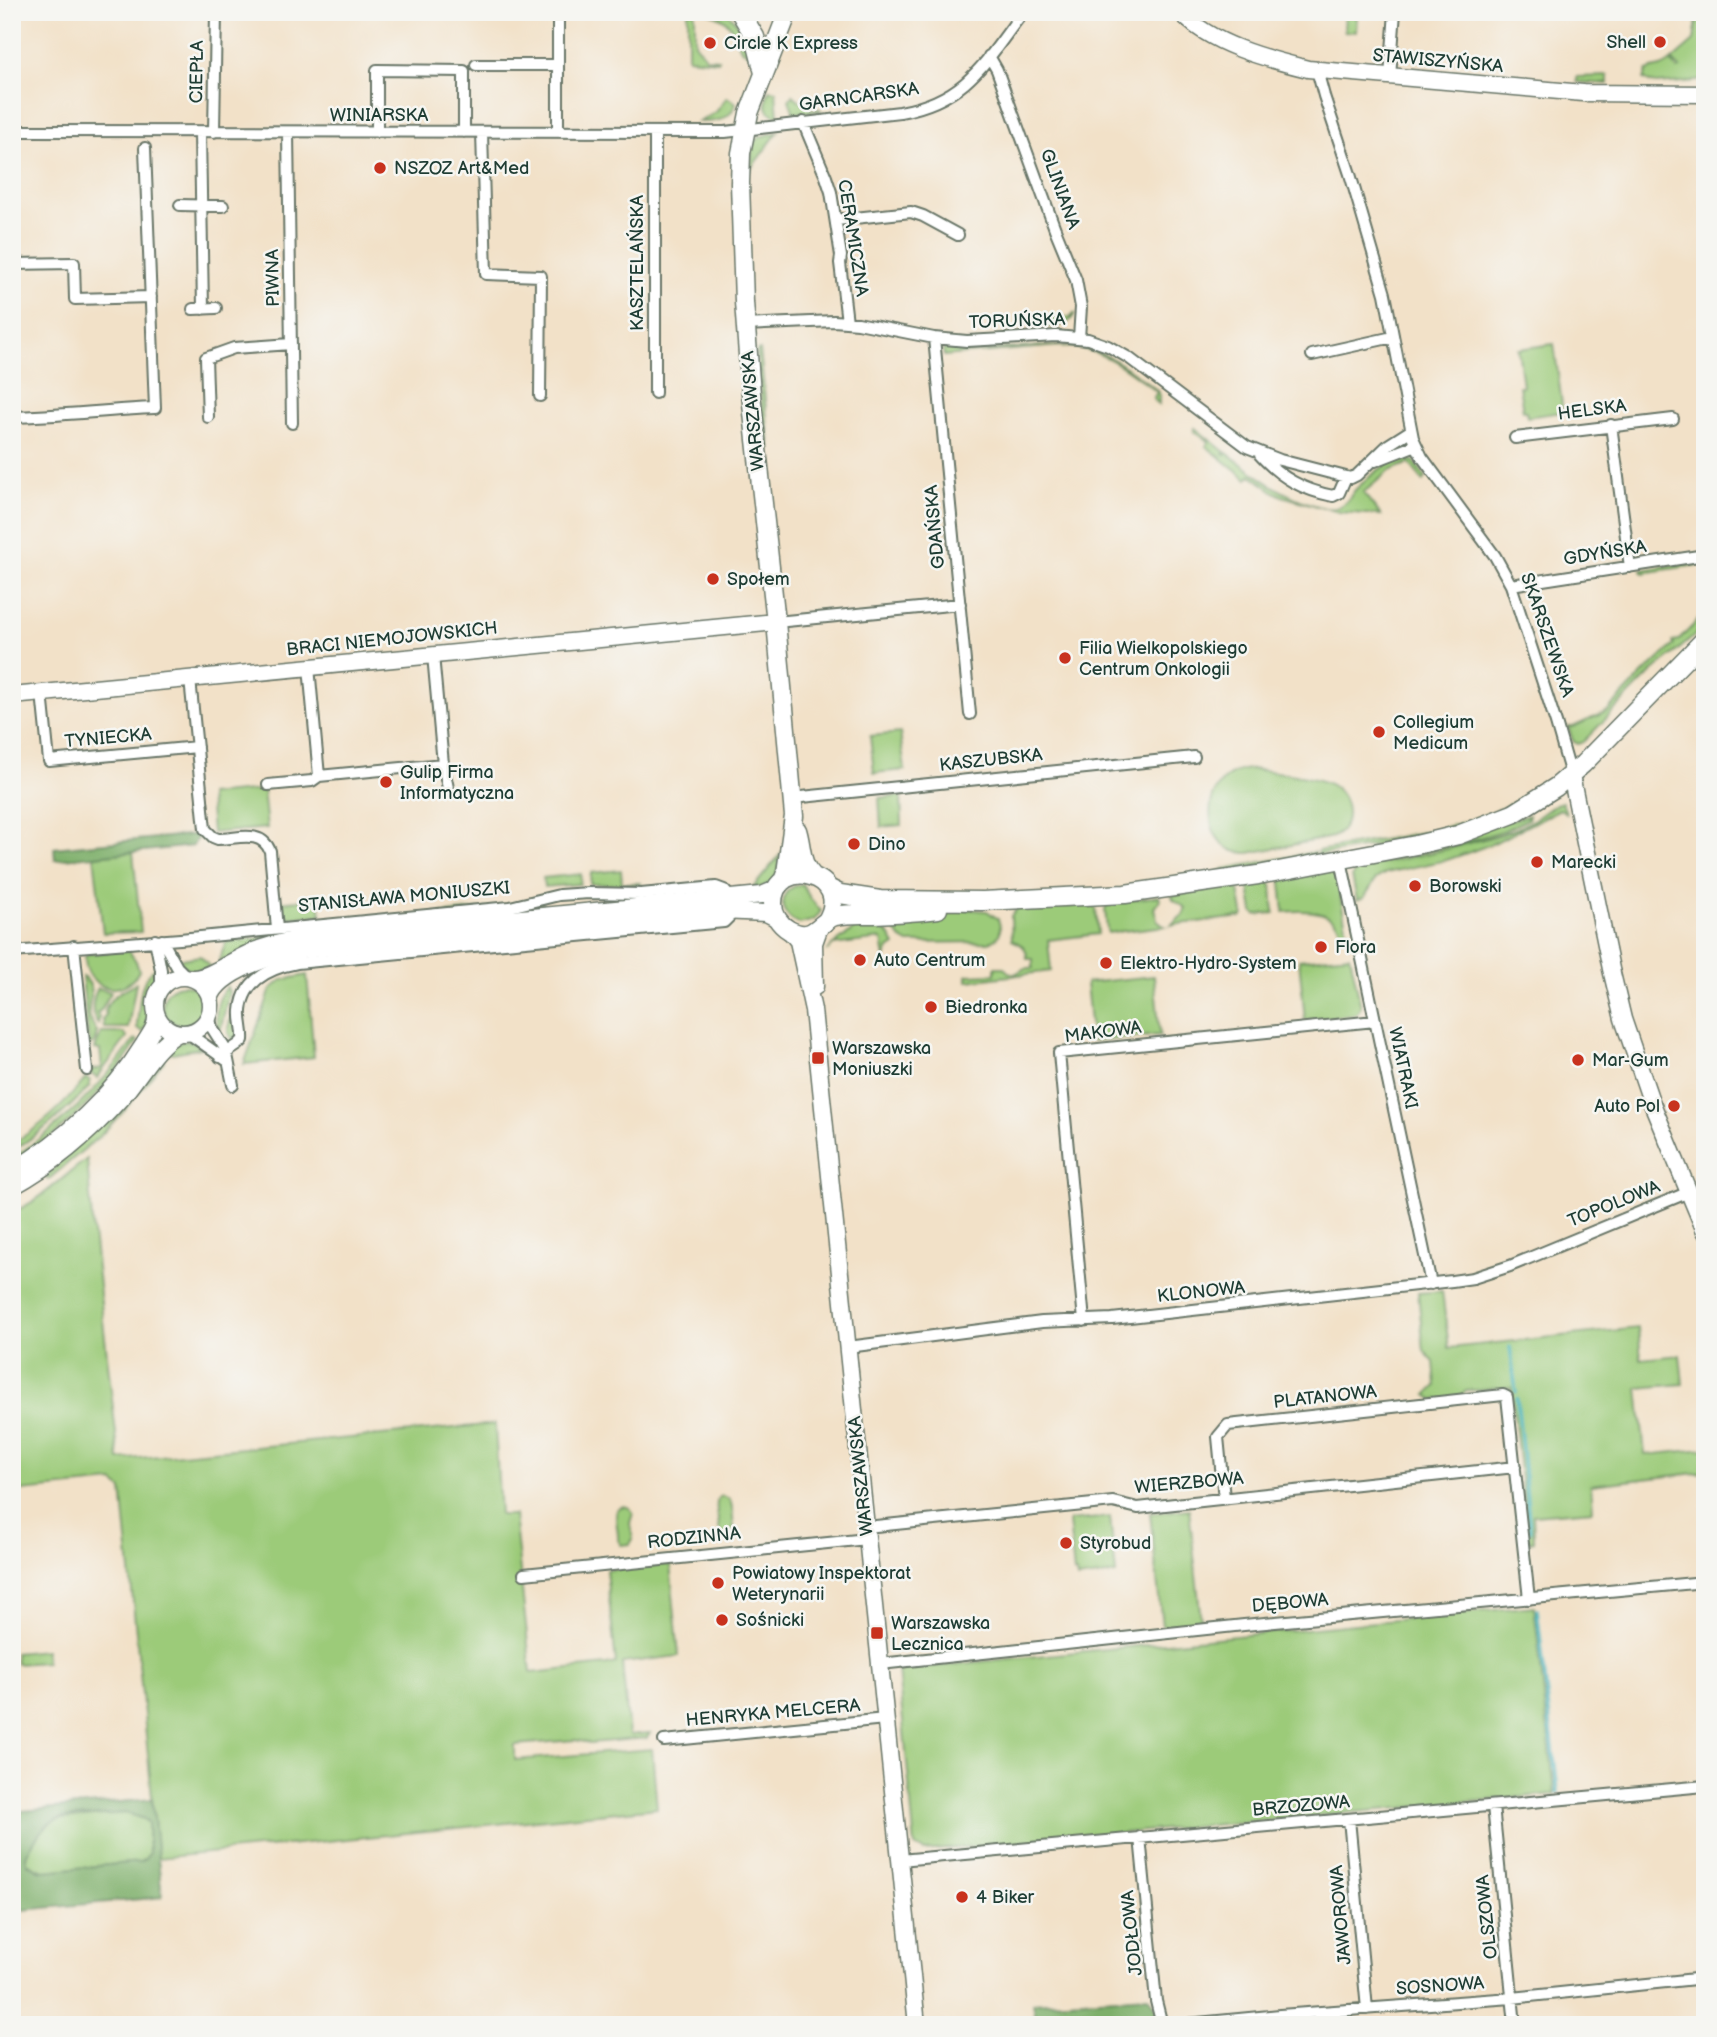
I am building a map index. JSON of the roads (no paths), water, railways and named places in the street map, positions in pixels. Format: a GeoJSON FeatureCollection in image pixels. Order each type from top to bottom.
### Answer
{"type":"FeatureCollection","features":[{"type":"Feature","properties":{"kind":"main road"},"geometry":{"type":"LineString","coordinates":[[740,12],[755,37],[764,73]]}},
{"type":"Feature","properties":{"kind":"main road","name":"WARSZAWSKA"},"geometry":{"type":"LineString","coordinates":[[788,12],[745,130],[740,183],[746,325],[757,461],[776,622],[793,816],[804,863],[812,875]]}},
{"type":"Feature","properties":{"kind":"main road","name":"STAWISZYŃSKA"},"geometry":{"type":"LineString","coordinates":[[1181,12],[1196,27],[1212,37],[1279,61],[1317,70],[1583,93],[1705,94]]}},
{"type":"Feature","properties":{"kind":"main road","name":"BRACI NIEMOJOWSKICH"},"geometry":{"type":"LineString","coordinates":[[12,696],[776,622]]}},
{"type":"Feature","properties":{"kind":"main road"},"geometry":{"type":"LineString","coordinates":[[983,901],[916,913],[836,916],[804,933],[783,925],[773,904],[781,883],[797,874],[812,875],[840,894],[880,900],[983,901],[1094,896],[1213,883],[1437,841],[1485,826],[1528,806],[1571,775],[1705,639]]}},
{"type":"Feature","properties":{"kind":"main road","name":"SKARSZEWSKA"},"geometry":{"type":"LineString","coordinates":[[1571,775],[1623,1019],[1651,1101],[1705,1231]]}},
{"type":"Feature","properties":{"kind":"main road","name":"WARSZAWSKA"},"geometry":{"type":"LineString","coordinates":[[781,883],[786,873],[793,816]]}},
{"type":"Feature","properties":{"kind":"main road","name":"STANISŁAWA MONIUSZKI"},"geometry":{"type":"LineString","coordinates":[[210,1007],[214,991],[246,967],[291,952],[734,904],[774,890],[781,883]]}},
{"type":"Feature","properties":{"kind":"main road"},"geometry":{"type":"LineString","coordinates":[[822,925],[831,913],[833,903],[828,888]]}},
{"type":"Feature","properties":{"kind":"main road","name":"STANISŁAWA MONIUSZKI"},"geometry":{"type":"LineString","coordinates":[[189,978],[202,977],[251,952],[301,939],[734,904],[766,913],[783,925]]}},
{"type":"Feature","properties":{"kind":"main road","name":"WARSZAWSKA"},"geometry":{"type":"LineString","coordinates":[[783,925],[798,941],[813,1010],[917,2025]]}},
{"type":"Feature","properties":{"kind":"main road","name":"WARSZAWSKA"},"geometry":{"type":"LineString","coordinates":[[813,1010],[814,943],[822,925]]}},
{"type":"Feature","properties":{"kind":"main road"},"geometry":{"type":"LineString","coordinates":[[12,1171],[51,1145],[102,1098],[139,1052],[154,1027],[155,1001],[161,988],[172,979],[189,978],[204,986],[210,1007],[201,1026],[183,1033],[161,1048],[124,1095],[90,1131],[60,1156],[12,1187]]}},
{"type":"Feature","properties":{"kind":"main road"},"geometry":{"type":"LineString","coordinates":[[156,1016],[165,1027],[183,1033]]}},
{"type":"Feature","properties":{"kind":"street","name":"CIEPŁA"},"geometry":{"type":"LineString","coordinates":[[214,132],[216,12]]}},
{"type":"Feature","properties":{"kind":"street"},"geometry":{"type":"LineString","coordinates":[[558,12],[558,132]]}},
{"type":"Feature","properties":{"kind":"street","name":"GARNCARSKA"},"geometry":{"type":"LineString","coordinates":[[745,130],[900,112],[930,105],[956,91],[970,79],[1023,12]]}},
{"type":"Feature","properties":{"kind":"street"},"geometry":{"type":"LineString","coordinates":[[1391,77],[1395,12]]}},
{"type":"Feature","properties":{"kind":"street","name":"GLINIANA"},"geometry":{"type":"LineString","coordinates":[[989,56],[997,70],[1076,280],[1081,307],[1079,338]]}},
{"type":"Feature","properties":{"kind":"street"},"geometry":{"type":"LineString","coordinates":[[477,65],[558,65]]}},
{"type":"Feature","properties":{"kind":"street"},"geometry":{"type":"LineString","coordinates":[[377,132],[377,70],[464,71],[464,132]]}},
{"type":"Feature","properties":{"kind":"street","name":"SKARSZEWSKA"},"geometry":{"type":"LineString","coordinates":[[1317,70],[1380,273],[1410,430],[1428,465],[1495,556],[1511,585],[1571,775]]}},
{"type":"Feature","properties":{"kind":"street","name":"CERAMICZNA"},"geometry":{"type":"LineString","coordinates":[[803,122],[827,177],[836,220],[848,322]]}},
{"type":"Feature","properties":{"kind":"street","name":"WINIARSKA"},"geometry":{"type":"LineString","coordinates":[[12,131],[655,133],[745,130]]}},
{"type":"Feature","properties":{"kind":"street"},"geometry":{"type":"LineString","coordinates":[[200,132],[198,309],[216,308]]}},
{"type":"Feature","properties":{"kind":"street","name":"PIWNA"},"geometry":{"type":"LineString","coordinates":[[288,132],[292,423]]}},
{"type":"Feature","properties":{"kind":"street"},"geometry":{"type":"LineString","coordinates":[[482,132],[486,274],[541,276],[540,396]]}},
{"type":"Feature","properties":{"kind":"street","name":"KASZTELAŃSKA"},"geometry":{"type":"LineString","coordinates":[[655,133],[655,393]]}},
{"type":"Feature","properties":{"kind":"street"},"geometry":{"type":"LineString","coordinates":[[12,417],[155,408],[145,148]]}},
{"type":"Feature","properties":{"kind":"street"},"geometry":{"type":"LineString","coordinates":[[180,205],[223,206]]}},
{"type":"Feature","properties":{"kind":"street"},"geometry":{"type":"LineString","coordinates":[[836,220],[911,212],[958,235]]}},
{"type":"Feature","properties":{"kind":"street"},"geometry":{"type":"LineString","coordinates":[[12,264],[74,263],[75,299],[151,297]]}},
{"type":"Feature","properties":{"kind":"street","name":"TORUŃSKA"},"geometry":{"type":"LineString","coordinates":[[746,325],[848,322],[934,338],[967,341],[1056,336],[1079,338],[1098,343],[1129,358],[1238,441],[1256,451],[1346,477]]}},
{"type":"Feature","properties":{"kind":"street"},"geometry":{"type":"LineString","coordinates":[[1312,355],[1394,337]]}},
{"type":"Feature","properties":{"kind":"street","name":"GDAŃSKA"},"geometry":{"type":"LineString","coordinates":[[934,338],[970,714]]}},
{"type":"Feature","properties":{"kind":"street"},"geometry":{"type":"LineString","coordinates":[[208,417],[206,358],[234,348],[291,344]]}},
{"type":"Feature","properties":{"kind":"street","name":"HELSKA"},"geometry":{"type":"LineString","coordinates":[[1515,438],[1673,419]]}},
{"type":"Feature","properties":{"kind":"street"},"geometry":{"type":"LineString","coordinates":[[1611,425],[1630,567]]}},
{"type":"Feature","properties":{"kind":"street"},"geometry":{"type":"LineString","coordinates":[[1302,466],[1296,475],[1296,485],[1333,496],[1339,493],[1346,477],[1357,475],[1388,445],[1410,430]]}},
{"type":"Feature","properties":{"kind":"street"},"geometry":{"type":"LineString","coordinates":[[1373,462],[1416,445]]}},
{"type":"Feature","properties":{"kind":"street","name":"TORUŃSKA"},"geometry":{"type":"LineString","coordinates":[[1256,451],[1271,467],[1296,485]]}},
{"type":"Feature","properties":{"kind":"street","name":"GDYŃSKA"},"geometry":{"type":"LineString","coordinates":[[1511,585],[1705,555]]}},
{"type":"Feature","properties":{"kind":"street"},"geometry":{"type":"LineString","coordinates":[[776,622],[960,604]]}},
{"type":"Feature","properties":{"kind":"street"},"geometry":{"type":"LineString","coordinates":[[433,654],[443,764],[448,788]]}},
{"type":"Feature","properties":{"kind":"street"},"geometry":{"type":"LineString","coordinates":[[309,667],[319,776]]}},
{"type":"Feature","properties":{"kind":"street"},"geometry":{"type":"LineString","coordinates":[[190,679],[205,829],[218,839],[256,837],[265,842],[270,851],[277,929]]}},
{"type":"Feature","properties":{"kind":"street","name":"TYNIECKA"},"geometry":{"type":"LineString","coordinates":[[42,693],[49,761],[197,747]]}},
{"type":"Feature","properties":{"kind":"street","name":"KASZUBSKA"},"geometry":{"type":"LineString","coordinates":[[792,798],[1194,757]]}},
{"type":"Feature","properties":{"kind":"street"},"geometry":{"type":"LineString","coordinates":[[268,785],[312,781],[319,776],[443,764]]}},
{"type":"Feature","properties":{"kind":"street","name":"WIATRAKI"},"geometry":{"type":"LineString","coordinates":[[1341,860],[1430,1284]]}},
{"type":"Feature","properties":{"kind":"street","name":"STANISŁAWA MONIUSZKI"},"geometry":{"type":"LineString","coordinates":[[12,952],[520,906],[549,896],[569,894],[641,894],[716,887],[724,890],[734,904],[724,922],[310,961],[276,967],[260,976],[246,992],[241,1011],[243,1040],[225,1057]]}},
{"type":"Feature","properties":{"kind":"street"},"geometry":{"type":"LineString","coordinates":[[158,940],[177,967],[189,978]]}},
{"type":"Feature","properties":{"kind":"street"},"geometry":{"type":"LineString","coordinates":[[158,940],[161,988]]}},
{"type":"Feature","properties":{"kind":"street"},"geometry":{"type":"LineString","coordinates":[[69,946],[78,982],[87,1070]]}},
{"type":"Feature","properties":{"kind":"street"},"geometry":{"type":"LineString","coordinates":[[210,1007],[212,1028],[225,1057],[233,1085]]}},
{"type":"Feature","properties":{"kind":"street","name":"MAKOWA"},"geometry":{"type":"LineString","coordinates":[[1084,1321],[1059,1053],[1375,1021]]}},
{"type":"Feature","properties":{"kind":"street"},"geometry":{"type":"LineString","coordinates":[[183,1033],[199,1039],[225,1057]]}},
{"type":"Feature","properties":{"kind":"street","name":"TOPOLOWA"},"geometry":{"type":"LineString","coordinates":[[1553,1248],[1689,1192]]}},
{"type":"Feature","properties":{"kind":"street","name":"KLONOWA"},"geometry":{"type":"LineString","coordinates":[[848,1347],[1042,1322],[1126,1318],[1473,1278],[1553,1248]]}},
{"type":"Feature","properties":{"kind":"street","name":"PLATANOWA"},"geometry":{"type":"LineString","coordinates":[[1224,1498],[1218,1437],[1228,1425],[1503,1395],[1507,1397],[1515,1467]]}},
{"type":"Feature","properties":{"kind":"street"},"geometry":{"type":"LineString","coordinates":[[1515,1467],[1529,1599]]}},
{"type":"Feature","properties":{"kind":"street","name":"WIERZBOWA"},"geometry":{"type":"LineString","coordinates":[[867,1533],[1113,1502],[1138,1507],[1515,1467]]}},
{"type":"Feature","properties":{"kind":"street","name":"RODZINNA"},"geometry":{"type":"LineString","coordinates":[[524,1574],[841,1540],[867,1533]]}},
{"type":"Feature","properties":{"kind":"street","name":"DĘBOWA"},"geometry":{"type":"LineString","coordinates":[[880,1664],[1258,1624],[1705,1582]]}},
{"type":"Feature","properties":{"kind":"street","name":"HENRYKA MELCERA"},"geometry":{"type":"LineString","coordinates":[[664,1741],[886,1719]]}},
{"type":"Feature","properties":{"kind":"street","name":"BRZOZOWA"},"geometry":{"type":"LineString","coordinates":[[900,1860],[1705,1786]]}},
{"type":"Feature","properties":{"kind":"street","name":"OLSZOWA"},"geometry":{"type":"LineString","coordinates":[[1493,1806],[1515,2025]]}},
{"type":"Feature","properties":{"kind":"street","name":"JAWOROWA"},"geometry":{"type":"LineString","coordinates":[[1349,1819],[1367,2009]]}},
{"type":"Feature","properties":{"kind":"street","name":"JODŁOWA"},"geometry":{"type":"LineString","coordinates":[[1140,1837],[1156,2001],[1162,2025]]}},
{"type":"Feature","properties":{"kind":"street","name":"SOSNOWA"},"geometry":{"type":"LineString","coordinates":[[1177,2025],[1281,2020],[1367,2009],[1512,1998],[1705,1978]]}},
{"type":"Feature","properties":{"kind":"waterway"},"geometry":{"type":"LineString","coordinates":[[1510,1347],[1516,1392]]}},
{"type":"Feature","properties":{"kind":"waterway"},"geometry":{"type":"LineString","coordinates":[[1517,1398],[1530,1531]]}},
{"type":"Feature","properties":{"kind":"waterway"},"geometry":{"type":"LineString","coordinates":[[1537,1609],[1558,1792]]}},
{"type":"Feature","properties":{"kind":"place","name":"Shell"},"geometry":{"type":"Point","coordinates":[1660,42]}},
{"type":"Feature","properties":{"kind":"place","name":"Circle K Express"},"geometry":{"type":"Point","coordinates":[710,43]}},
{"type":"Feature","properties":{"kind":"place","name":"NSZOZ Art&Med"},"geometry":{"type":"Point","coordinates":[380,168]}},
{"type":"Feature","properties":{"kind":"place","name":"Społem"},"geometry":{"type":"Point","coordinates":[713,579]}},
{"type":"Feature","properties":{"kind":"place","name":"Filia Wielkopolskiego Centrum Onkologii"},"geometry":{"type":"Point","coordinates":[1065,658]}},
{"type":"Feature","properties":{"kind":"place","name":"Collegium Medicum"},"geometry":{"type":"Point","coordinates":[1379,732]}},
{"type":"Feature","properties":{"kind":"place","name":"Gulip Firma Informatyczna"},"geometry":{"type":"Point","coordinates":[386,782]}},
{"type":"Feature","properties":{"kind":"place","name":"Dino"},"geometry":{"type":"Point","coordinates":[854,844]}},
{"type":"Feature","properties":{"kind":"place","name":"Marecki"},"geometry":{"type":"Point","coordinates":[1537,862]}},
{"type":"Feature","properties":{"kind":"place","name":"Borowski"},"geometry":{"type":"Point","coordinates":[1415,886]}},
{"type":"Feature","properties":{"kind":"place","name":"Flora"},"geometry":{"type":"Point","coordinates":[1321,947]}},
{"type":"Feature","properties":{"kind":"place","name":"Auto Centrum"},"geometry":{"type":"Point","coordinates":[860,960]}},
{"type":"Feature","properties":{"kind":"place","name":"Elektro-Hydro-System"},"geometry":{"type":"Point","coordinates":[1106,963]}},
{"type":"Feature","properties":{"kind":"place","name":"Biedronka"},"geometry":{"type":"Point","coordinates":[931,1007]}},
{"type":"Feature","properties":{"kind":"place","name":"Warszawska Moniuszki"},"geometry":{"type":"Point","coordinates":[818,1058]}},
{"type":"Feature","properties":{"kind":"place","name":"Mar-Gum"},"geometry":{"type":"Point","coordinates":[1578,1060]}},
{"type":"Feature","properties":{"kind":"place","name":"Auto Pol"},"geometry":{"type":"Point","coordinates":[1674,1106]}},
{"type":"Feature","properties":{"kind":"place","name":"Styrobud"},"geometry":{"type":"Point","coordinates":[1066,1543]}},
{"type":"Feature","properties":{"kind":"place","name":"Powiatowy Inspektorat Weterynarii"},"geometry":{"type":"Point","coordinates":[718,1583]}},
{"type":"Feature","properties":{"kind":"place","name":"Sośnicki"},"geometry":{"type":"Point","coordinates":[722,1620]}},
{"type":"Feature","properties":{"kind":"place","name":"Warszawska Lecznica"},"geometry":{"type":"Point","coordinates":[877,1633]}},
{"type":"Feature","properties":{"kind":"place","name":"4 Biker"},"geometry":{"type":"Point","coordinates":[962,1897]}}]}
